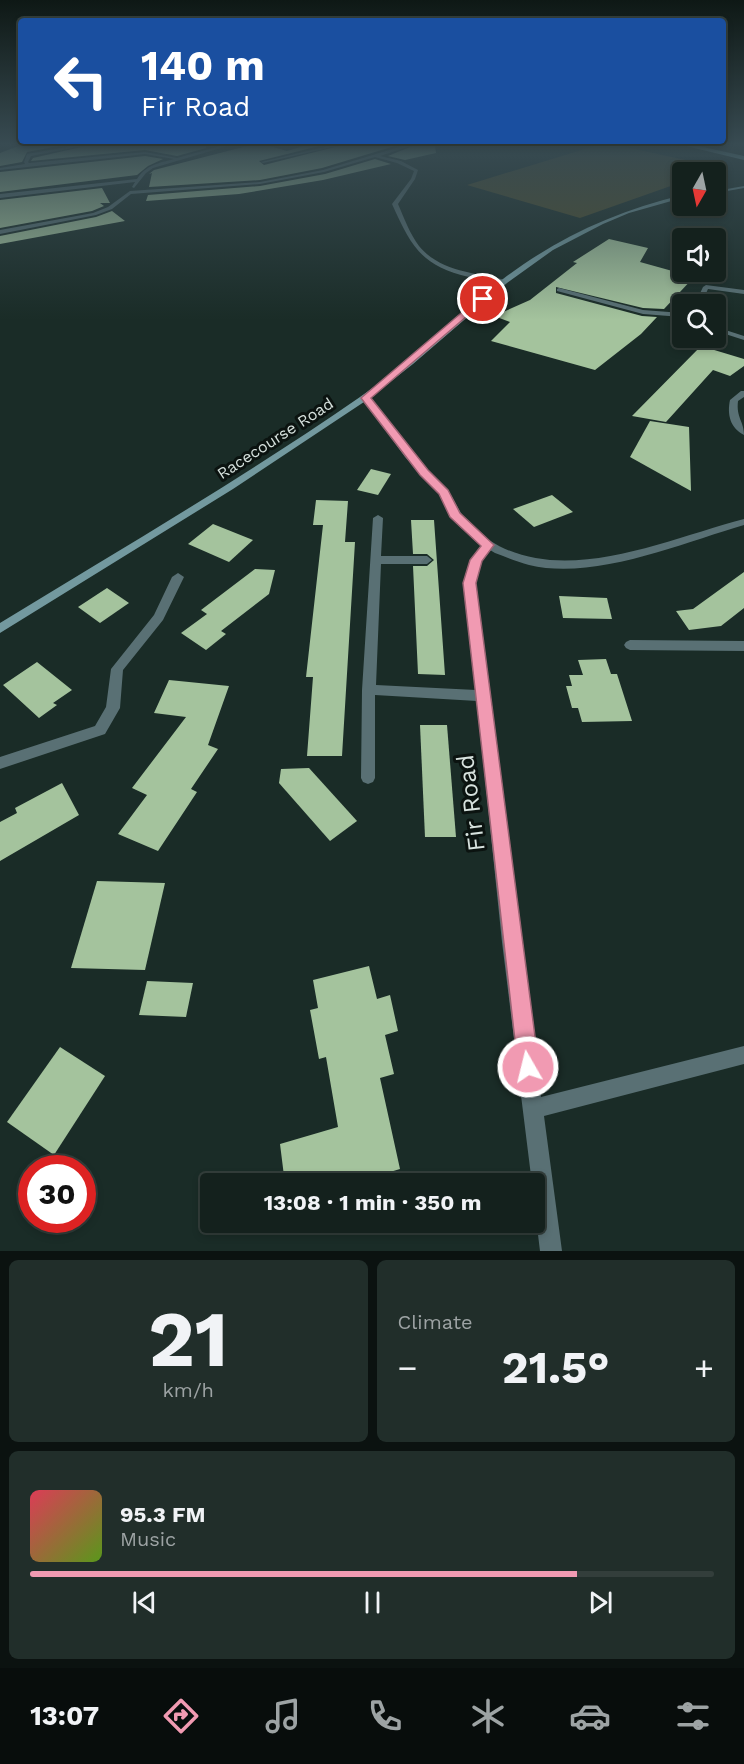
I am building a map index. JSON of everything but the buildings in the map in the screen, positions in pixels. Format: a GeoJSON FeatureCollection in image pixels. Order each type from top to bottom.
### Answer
{"type":"FeatureCollection","features":[{"type":"Feature","properties":{"kind":"street"},"geometry":{"type":"LineString","coordinates":[[0,232],[94,214],[118,203]]}},
{"type":"Feature","properties":{"kind":"street"},"geometry":{"type":"LineString","coordinates":[[395,203],[422,254],[434,262],[504,282]]}},
{"type":"Feature","properties":{"kind":"street","name":"Racecourse Road"},"geometry":{"type":"LineString","coordinates":[[0,629],[366,398],[504,282],[550,249],[609,219],[655,203]]}},
{"type":"Feature","properties":{"kind":"street"},"geometry":{"type":"LineString","coordinates":[[703,294],[706,287],[744,292]]}},
{"type":"Feature","properties":{"kind":"street"},"geometry":{"type":"LineString","coordinates":[[559,290],[643,312],[672,314]]}},
{"type":"Feature","properties":{"kind":"street"},"geometry":{"type":"LineString","coordinates":[[726,332],[744,338]]}},
{"type":"Feature","properties":{"kind":"street"},"geometry":{"type":"LineString","coordinates":[[744,393],[734,400],[731,413],[733,422],[744,432]]}},
{"type":"Feature","properties":{"kind":"street"},"geometry":{"type":"LineString","coordinates":[[366,398],[424,473],[444,492],[454,514],[488,545],[511,557],[545,565],[585,566],[744,522]]}},
{"type":"Feature","properties":{"kind":"street"},"geometry":{"type":"LineString","coordinates":[[368,778],[369,690],[378,518]]}},
{"type":"Feature","properties":{"kind":"street","name":"Fir Road"},"geometry":{"type":"LineString","coordinates":[[488,545],[476,560],[470,583],[551,1251]]}},
{"type":"Feature","properties":{"kind":"street"},"geometry":{"type":"LineString","coordinates":[[377,560],[427,560]]}},
{"type":"Feature","properties":{"kind":"street"},"geometry":{"type":"LineString","coordinates":[[0,763],[6,759],[69,742],[100,730],[113,708],[117,669],[159,617],[178,577]]}},
{"type":"Feature","properties":{"kind":"street"},"geometry":{"type":"LineString","coordinates":[[630,645],[744,646]]}},
{"type":"Feature","properties":{"kind":"street"},"geometry":{"type":"LineString","coordinates":[[369,690],[483,696]]}},
{"type":"Feature","properties":{"kind":"street"},"geometry":{"type":"LineString","coordinates":[[534,1109],[744,1055]]}},
{"type":"Feature","properties":{"kind":"shaded area"},"geometry":{"type":"Polygon","coordinates":[[[530,203],[621,203],[580,218],[530,203]]]}},
{"type":"Feature","properties":{"kind":"route"},"geometry":{"type":"LineString","coordinates":[[483,299],[366,398],[424,473],[444,492],[454,514],[488,545],[476,560],[470,583],[511,942],[528,1067]]}}]}
